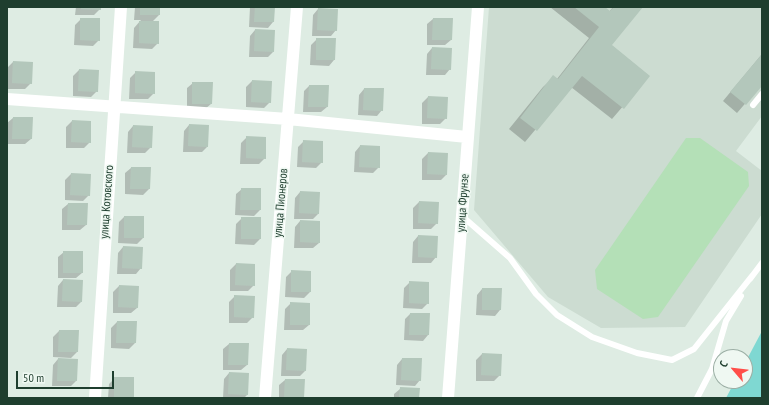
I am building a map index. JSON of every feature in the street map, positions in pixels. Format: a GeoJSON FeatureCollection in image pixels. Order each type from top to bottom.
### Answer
{"type":"FeatureCollection","features":[{"type":"Feature","properties":{"kind":"street","name":"улица Котовского"},"geometry":{"type":"LineString","coordinates":[[95,398],[113,107],[121,7]]}},
{"type":"Feature","properties":{"kind":"street","name":"улица Пионеров"},"geometry":{"type":"LineString","coordinates":[[265,398],[298,7]]}},
{"type":"Feature","properties":{"kind":"street","name":"улица Фрунзе"},"geometry":{"type":"LineString","coordinates":[[448,398],[478,7]]}},
{"type":"Feature","properties":{"kind":"street"},"geometry":{"type":"LineString","coordinates":[[7,99],[288,119],[467,137]]}},
{"type":"Feature","properties":{"kind":"lane"},"geometry":{"type":"LineString","coordinates":[[753,105],[762,94]]}},
{"type":"Feature","properties":{"kind":"lane"},"geometry":{"type":"LineString","coordinates":[[462,216],[510,258],[536,294],[557,315],[592,337],[636,353],[672,360],[694,349],[762,262]]}},
{"type":"Feature","properties":{"kind":"lane"},"geometry":{"type":"LineString","coordinates":[[697,398],[712,369],[726,321],[752,276]]}},
{"type":"Feature","properties":{"kind":"shaded area"},"geometry":{"type":"Polygon","coordinates":[[[489,7],[762,7],[762,116],[736,151],[762,171],[762,214],[685,327],[601,328],[548,297],[474,210],[489,7]]]}},
{"type":"Feature","properties":{"kind":"green space"},"geometry":{"type":"Polygon","coordinates":[[[686,138],[700,138],[748,172],[749,186],[658,317],[643,319],[597,289],[595,270],[686,138]]]}},
{"type":"Feature","properties":{"kind":"water"},"geometry":{"type":"Polygon","coordinates":[[[762,331],[762,398],[726,398],[731,389],[753,389],[752,349],[762,331]]]}},
{"type":"Feature","properties":{"kind":"building"},"geometry":{"type":"Polygon","coordinates":[[[81,7],[101,7],[101,10],[81,9],[81,7]]]}},
{"type":"Feature","properties":{"kind":"building"},"geometry":{"type":"Polygon","coordinates":[[[140,7],[160,7],[160,15],[140,15],[140,7]]]}},
{"type":"Feature","properties":{"kind":"building"},"geometry":{"type":"Polygon","coordinates":[[[255,7],[275,7],[274,22],[254,22],[255,7]]]}},
{"type":"Feature","properties":{"kind":"building"},"geometry":{"type":"Polygon","coordinates":[[[574,7],[605,7],[610,11],[614,7],[643,7],[612,45],[650,76],[624,109],[582,76],[537,131],[520,118],[553,75],[558,79],[599,27],[574,7]]]}},
{"type":"Feature","properties":{"kind":"building"},"geometry":{"type":"Polygon","coordinates":[[[318,8],[338,9],[337,31],[317,30],[318,8]]]}},
{"type":"Feature","properties":{"kind":"building"},"geometry":{"type":"Polygon","coordinates":[[[80,18],[100,18],[100,41],[80,40],[80,18]]]}},
{"type":"Feature","properties":{"kind":"building"},"geometry":{"type":"Polygon","coordinates":[[[433,18],[453,18],[452,40],[432,40],[433,18]]]}},
{"type":"Feature","properties":{"kind":"building"},"geometry":{"type":"Polygon","coordinates":[[[139,21],[159,21],[159,44],[139,43],[139,21]]]}},
{"type":"Feature","properties":{"kind":"building"},"geometry":{"type":"Polygon","coordinates":[[[255,29],[275,30],[274,52],[254,51],[255,29]]]}},
{"type":"Feature","properties":{"kind":"building"},"geometry":{"type":"Polygon","coordinates":[[[316,38],[336,38],[335,60],[316,60],[316,38]]]}},
{"type":"Feature","properties":{"kind":"building"},"geometry":{"type":"Polygon","coordinates":[[[432,47],[452,48],[451,70],[431,69],[432,47]]]}},
{"type":"Feature","properties":{"kind":"building"},"geometry":{"type":"Polygon","coordinates":[[[762,54],[762,86],[746,105],[730,92],[762,54]]]}},
{"type":"Feature","properties":{"kind":"building"},"geometry":{"type":"Polygon","coordinates":[[[13,61],[33,62],[32,84],[12,83],[13,61]]]}},
{"type":"Feature","properties":{"kind":"building"},"geometry":{"type":"Polygon","coordinates":[[[79,69],[99,70],[98,92],[78,91],[79,69]]]}},
{"type":"Feature","properties":{"kind":"building"},"geometry":{"type":"Polygon","coordinates":[[[135,71],[155,72],[155,94],[135,93],[135,71]]]}},
{"type":"Feature","properties":{"kind":"building"},"geometry":{"type":"Polygon","coordinates":[[[252,80],[272,81],[271,103],[251,102],[252,80]]]}},
{"type":"Feature","properties":{"kind":"building"},"geometry":{"type":"Polygon","coordinates":[[[192,82],[213,82],[212,104],[192,104],[192,82]]]}},
{"type":"Feature","properties":{"kind":"building"},"geometry":{"type":"Polygon","coordinates":[[[309,85],[329,85],[328,107],[308,107],[309,85]]]}},
{"type":"Feature","properties":{"kind":"building"},"geometry":{"type":"Polygon","coordinates":[[[364,88],[384,88],[383,111],[363,110],[364,88]]]}},
{"type":"Feature","properties":{"kind":"building"},"geometry":{"type":"Polygon","coordinates":[[[428,96],[448,97],[447,119],[427,118],[428,96]]]}},
{"type":"Feature","properties":{"kind":"building"},"geometry":{"type":"Polygon","coordinates":[[[13,117],[33,117],[32,139],[12,139],[13,117]]]}},
{"type":"Feature","properties":{"kind":"building"},"geometry":{"type":"Polygon","coordinates":[[[72,120],[91,121],[91,143],[71,142],[72,120]]]}},
{"type":"Feature","properties":{"kind":"building"},"geometry":{"type":"Polygon","coordinates":[[[189,124],[209,125],[208,147],[188,146],[189,124]]]}},
{"type":"Feature","properties":{"kind":"building"},"geometry":{"type":"Polygon","coordinates":[[[133,125],[153,126],[152,148],[132,147],[133,125]]]}},
{"type":"Feature","properties":{"kind":"building"},"geometry":{"type":"Polygon","coordinates":[[[246,136],[266,137],[266,159],[246,158],[246,136]]]}},
{"type":"Feature","properties":{"kind":"building"},"geometry":{"type":"Polygon","coordinates":[[[303,140],[323,141],[323,163],[302,162],[303,140]]]}},
{"type":"Feature","properties":{"kind":"building"},"geometry":{"type":"Polygon","coordinates":[[[360,145],[380,146],[380,168],[359,167],[360,145]]]}},
{"type":"Feature","properties":{"kind":"building"},"geometry":{"type":"Polygon","coordinates":[[[428,152],[448,153],[447,175],[427,174],[428,152]]]}},
{"type":"Feature","properties":{"kind":"building"},"geometry":{"type":"Polygon","coordinates":[[[131,167],[151,167],[150,189],[130,189],[131,167]]]}},
{"type":"Feature","properties":{"kind":"building"},"geometry":{"type":"Polygon","coordinates":[[[71,173],[91,174],[90,196],[70,195],[71,173]]]}},
{"type":"Feature","properties":{"kind":"building"},"geometry":{"type":"Polygon","coordinates":[[[241,188],[261,188],[261,210],[240,210],[241,188]]]}},
{"type":"Feature","properties":{"kind":"building"},"geometry":{"type":"Polygon","coordinates":[[[300,191],[320,192],[319,214],[299,213],[300,191]]]}},
{"type":"Feature","properties":{"kind":"building"},"geometry":{"type":"Polygon","coordinates":[[[419,201],[439,202],[438,224],[418,223],[419,201]]]}},
{"type":"Feature","properties":{"kind":"building"},"geometry":{"type":"Polygon","coordinates":[[[68,203],[88,203],[87,225],[67,225],[68,203]]]}},
{"type":"Feature","properties":{"kind":"building"},"geometry":{"type":"Polygon","coordinates":[[[124,216],[144,216],[144,238],[124,238],[124,216]]]}},
{"type":"Feature","properties":{"kind":"building"},"geometry":{"type":"Polygon","coordinates":[[[241,217],[261,217],[261,239],[241,239],[241,217]]]}},
{"type":"Feature","properties":{"kind":"building"},"geometry":{"type":"Polygon","coordinates":[[[300,220],[320,221],[320,243],[300,242],[300,220]]]}},
{"type":"Feature","properties":{"kind":"building"},"geometry":{"type":"Polygon","coordinates":[[[418,235],[438,236],[437,258],[418,257],[418,235]]]}},
{"type":"Feature","properties":{"kind":"building"},"geometry":{"type":"Polygon","coordinates":[[[123,246],[143,247],[142,269],[122,268],[123,246]]]}},
{"type":"Feature","properties":{"kind":"building"},"geometry":{"type":"Polygon","coordinates":[[[63,251],[83,251],[83,273],[63,273],[63,251]]]}},
{"type":"Feature","properties":{"kind":"building"},"geometry":{"type":"Polygon","coordinates":[[[236,263],[255,264],[255,286],[235,285],[236,263]]]}},
{"type":"Feature","properties":{"kind":"building"},"geometry":{"type":"Polygon","coordinates":[[[291,270],[311,271],[311,292],[291,292],[291,270]]]}},
{"type":"Feature","properties":{"kind":"building"},"geometry":{"type":"Polygon","coordinates":[[[63,279],[83,280],[82,302],[62,301],[63,279]]]}},
{"type":"Feature","properties":{"kind":"building"},"geometry":{"type":"Polygon","coordinates":[[[409,281],[429,282],[429,304],[409,303],[409,281]]]}},
{"type":"Feature","properties":{"kind":"building"},"geometry":{"type":"Polygon","coordinates":[[[119,285],[139,286],[138,308],[118,307],[119,285]]]}},
{"type":"Feature","properties":{"kind":"building"},"geometry":{"type":"Polygon","coordinates":[[[482,288],[502,288],[501,310],[482,310],[482,288]]]}},
{"type":"Feature","properties":{"kind":"building"},"geometry":{"type":"Polygon","coordinates":[[[234,295],[255,296],[254,318],[234,317],[234,295]]]}},
{"type":"Feature","properties":{"kind":"building"},"geometry":{"type":"Polygon","coordinates":[[[290,302],[310,303],[310,325],[290,325],[290,302]]]}},
{"type":"Feature","properties":{"kind":"building"},"geometry":{"type":"Polygon","coordinates":[[[410,313],[430,313],[429,335],[409,335],[410,313]]]}},
{"type":"Feature","properties":{"kind":"building"},"geometry":{"type":"Polygon","coordinates":[[[117,321],[137,321],[136,343],[116,343],[117,321]]]}},
{"type":"Feature","properties":{"kind":"building"},"geometry":{"type":"Polygon","coordinates":[[[59,330],[79,330],[78,352],[58,352],[59,330]]]}},
{"type":"Feature","properties":{"kind":"building"},"geometry":{"type":"Polygon","coordinates":[[[229,343],[249,343],[248,365],[228,365],[229,343]]]}},
{"type":"Feature","properties":{"kind":"building"},"geometry":{"type":"Polygon","coordinates":[[[287,348],[307,349],[306,371],[286,370],[287,348]]]}},
{"type":"Feature","properties":{"kind":"building"},"geometry":{"type":"Polygon","coordinates":[[[482,353],[502,354],[501,376],[481,375],[482,353]]]}},
{"type":"Feature","properties":{"kind":"building"},"geometry":{"type":"Polygon","coordinates":[[[58,358],[78,359],[77,381],[57,381],[58,358]]]}},
{"type":"Feature","properties":{"kind":"building"},"geometry":{"type":"Polygon","coordinates":[[[402,358],[422,358],[421,381],[401,380],[402,358]]]}},
{"type":"Feature","properties":{"kind":"building"},"geometry":{"type":"Polygon","coordinates":[[[229,372],[249,373],[248,395],[228,394],[229,372]]]}},
{"type":"Feature","properties":{"kind":"building"},"geometry":{"type":"Polygon","coordinates":[[[114,377],[134,377],[134,398],[114,398],[114,377]]]}},
{"type":"Feature","properties":{"kind":"building"},"geometry":{"type":"Polygon","coordinates":[[[285,379],[305,379],[304,398],[284,398],[285,379]]]}},
{"type":"Feature","properties":{"kind":"building"},"geometry":{"type":"Polygon","coordinates":[[[400,387],[420,388],[419,398],[399,398],[400,387]]]}}]}
